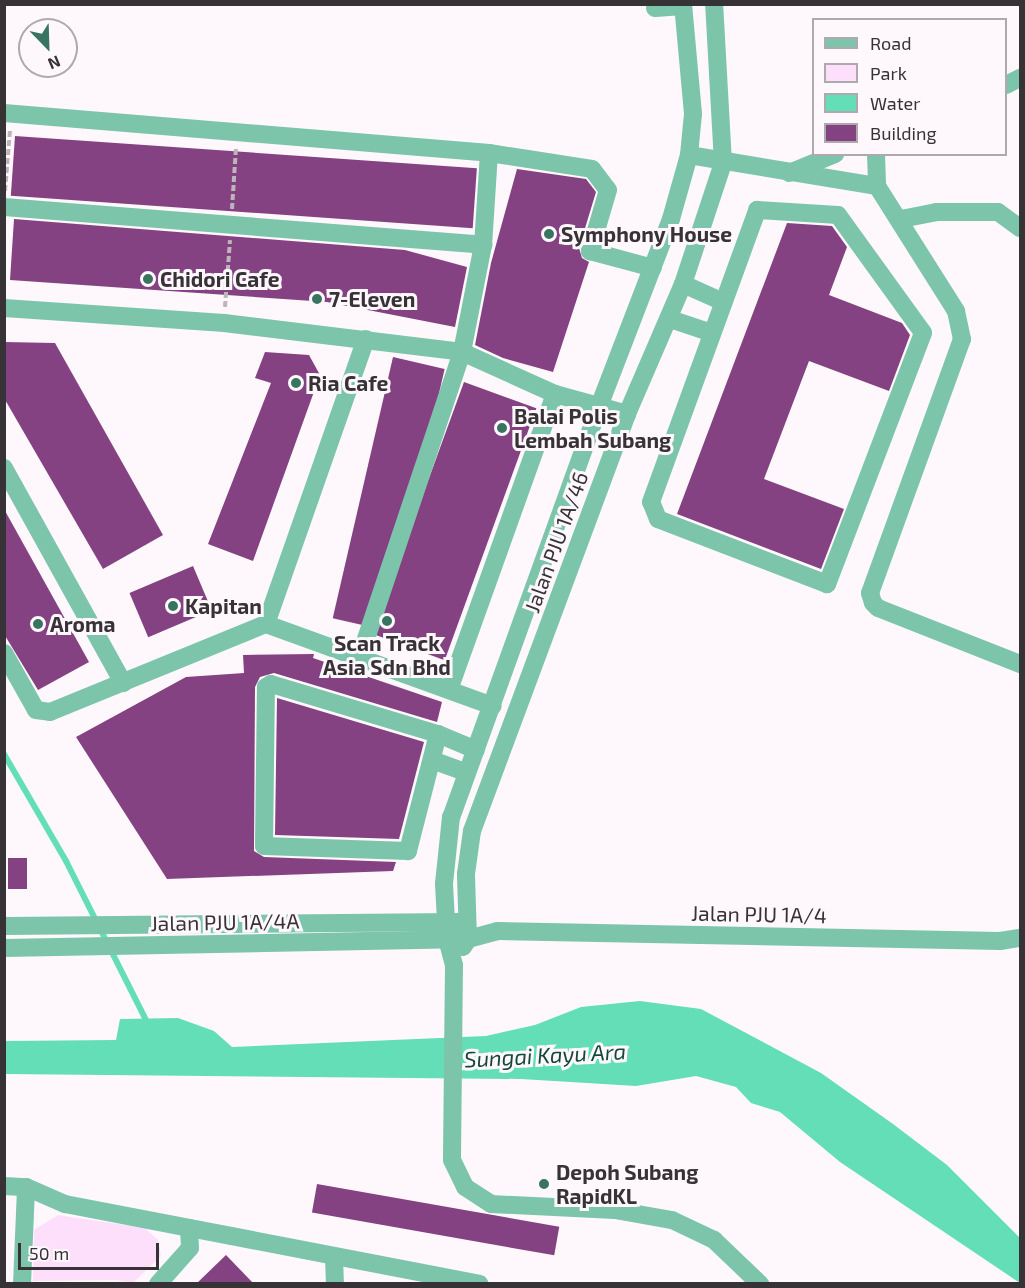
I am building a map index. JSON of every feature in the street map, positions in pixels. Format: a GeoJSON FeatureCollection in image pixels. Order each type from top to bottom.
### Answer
{"type":"FeatureCollection","features":[{"type":"Feature","properties":{"kind":"street","name":"Jalan PJU 1A/46"},"geometry":{"type":"LineString","coordinates":[[468,930],[466,874],[472,831],[627,414],[670,319],[723,163],[714,4]]}},
{"type":"Feature","properties":{"kind":"street","name":"Jalan PJU 1A/46"},"geometry":{"type":"LineString","coordinates":[[454,970],[446,931],[444,890],[451,817],[493,706],[600,404],[653,268],[689,155],[693,114],[683,5]]}},
{"type":"Feature","properties":{"kind":"street"},"geometry":{"type":"LineString","coordinates":[[655,8],[683,5]]}},
{"type":"Feature","properties":{"kind":"street"},"geometry":{"type":"LineString","coordinates":[[8,113],[489,153],[592,169],[608,190],[590,251],[653,268]]}},
{"type":"Feature","properties":{"kind":"street"},"geometry":{"type":"LineString","coordinates":[[360,656],[462,352],[483,246],[489,153]]}},
{"type":"Feature","properties":{"kind":"street"},"geometry":{"type":"LineString","coordinates":[[689,155],[723,163],[878,186]]}},
{"type":"Feature","properties":{"kind":"street"},"geometry":{"type":"LineString","coordinates":[[789,173],[830,156]]}},
{"type":"Feature","properties":{"kind":"street"},"geometry":{"type":"LineString","coordinates":[[876,156],[878,186],[901,219],[956,311],[962,339],[870,593],[878,608],[1020,664]]}},
{"type":"Feature","properties":{"kind":"street"},"geometry":{"type":"LineString","coordinates":[[4,205],[483,246]]}},
{"type":"Feature","properties":{"kind":"street"},"geometry":{"type":"LineString","coordinates":[[757,210],[838,215],[923,333],[827,584],[658,519],[651,502],[721,301],[757,210]]}},
{"type":"Feature","properties":{"kind":"street"},"geometry":{"type":"LineString","coordinates":[[901,219],[936,212],[998,212],[1020,228]]}},
{"type":"Feature","properties":{"kind":"street"},"geometry":{"type":"LineString","coordinates":[[683,284],[721,301]]}},
{"type":"Feature","properties":{"kind":"street"},"geometry":{"type":"LineString","coordinates":[[4,308],[224,323],[462,352],[555,394],[600,404],[627,414]]}},
{"type":"Feature","properties":{"kind":"street"},"geometry":{"type":"LineString","coordinates":[[670,319],[710,332]]}},
{"type":"Feature","properties":{"kind":"street"},"geometry":{"type":"LineString","coordinates":[[266,624],[366,339]]}},
{"type":"Feature","properties":{"kind":"street"},"geometry":{"type":"LineString","coordinates":[[450,687],[555,394]]}},
{"type":"Feature","properties":{"kind":"street"},"geometry":{"type":"LineString","coordinates":[[4,468],[123,683]]}},
{"type":"Feature","properties":{"kind":"street"},"geometry":{"type":"LineString","coordinates":[[4,653],[36,710],[41,712],[123,683],[266,624],[450,687],[493,706]]}},
{"type":"Feature","properties":{"kind":"street"},"geometry":{"type":"LineString","coordinates":[[438,734],[405,853],[264,846],[266,687],[271,684],[438,734],[476,750]]}},
{"type":"Feature","properties":{"kind":"street"},"geometry":{"type":"LineString","coordinates":[[432,760],[467,773]]}},
{"type":"Feature","properties":{"kind":"street"},"geometry":{"type":"LineString","coordinates":[[415,922],[444,890]]}},
{"type":"Feature","properties":{"kind":"street","name":"Jalan PJU 1A/4A"},"geometry":{"type":"LineString","coordinates":[[4,926],[415,922],[446,931]]}},
{"type":"Feature","properties":{"kind":"street"},"geometry":{"type":"LineString","coordinates":[[468,930],[454,970],[452,1160],[465,1187],[491,1204],[615,1210],[672,1220],[714,1240],[760,1284]]}},
{"type":"Feature","properties":{"kind":"street","name":"Jalan PJU 1A/4"},"geometry":{"type":"LineString","coordinates":[[446,931],[988,941],[1020,938]]}},
{"type":"Feature","properties":{"kind":"street","name":"Jalan PJU 1A/4A"},"geometry":{"type":"LineString","coordinates":[[4,948],[125,947],[446,931]]}},
{"type":"Feature","properties":{"kind":"street"},"geometry":{"type":"LineString","coordinates":[[4,1186],[26,1187],[65,1203],[479,1284]]}},
{"type":"Feature","properties":{"kind":"street"},"geometry":{"type":"LineString","coordinates":[[22,1284],[26,1187]]}},
{"type":"Feature","properties":{"kind":"street"},"geometry":{"type":"LineString","coordinates":[[158,1284],[190,1248],[189,1228]]}},
{"type":"Feature","properties":{"kind":"street"},"geometry":{"type":"LineString","coordinates":[[334,1257],[335,1284]]}},
{"type":"Feature","properties":{"kind":"path"},"geometry":{"type":"LineString","coordinates":[[4,205],[8,113]]}},
{"type":"Feature","properties":{"kind":"green space"},"geometry":{"type":"Polygon","coordinates":[[[58,1215],[145,1228],[158,1240],[161,1256],[133,1283],[116,1280],[33,1281],[34,1230],[58,1215]]]}},
{"type":"Feature","properties":{"kind":"water","name":"Sungai Kayu Ara"},"geometry":{"type":"Polygon","coordinates":[[[640,1001],[701,1009],[821,1073],[893,1124],[947,1165],[1020,1238],[1020,1283],[840,1162],[780,1112],[751,1103],[736,1087],[696,1076],[636,1086],[521,1079],[5,1074],[4,1041],[116,1040],[120,1019],[178,1018],[214,1031],[232,1047],[486,1036],[535,1025],[581,1007],[640,1001]]]}},
{"type":"Feature","properties":{"kind":"building"},"geometry":{"type":"Polygon","coordinates":[[[15,136],[477,168],[473,228],[11,196],[15,136]]]}},
{"type":"Feature","properties":{"kind":"building","name":"Symphony House"},"geometry":{"type":"Polygon","coordinates":[[[517,169],[586,179],[596,192],[579,248],[582,258],[589,262],[553,372],[503,358],[475,345],[491,263],[517,169]]]}},
{"type":"Feature","properties":{"kind":"building"},"geometry":{"type":"Polygon","coordinates":[[[14,219],[405,250],[467,267],[455,327],[327,302],[10,280],[14,219]]]}},
{"type":"Feature","properties":{"kind":"building"},"geometry":{"type":"Polygon","coordinates":[[[787,223],[832,226],[847,247],[829,295],[902,323],[910,335],[889,391],[809,361],[764,479],[844,509],[821,569],[677,514],[787,223]]]}},
{"type":"Feature","properties":{"kind":"building"},"geometry":{"type":"Polygon","coordinates":[[[4,342],[55,343],[163,535],[103,569],[4,398],[4,342]]]}},
{"type":"Feature","properties":{"kind":"building"},"geometry":{"type":"Polygon","coordinates":[[[265,352],[309,355],[320,375],[253,561],[208,544],[271,383],[255,378],[265,352]]]}},
{"type":"Feature","properties":{"kind":"building"},"geometry":{"type":"Polygon","coordinates":[[[393,357],[445,369],[384,630],[333,618],[393,357]]]}},
{"type":"Feature","properties":{"kind":"building"},"geometry":{"type":"Polygon","coordinates":[[[464,382],[536,408],[445,660],[372,634],[464,382]]]}},
{"type":"Feature","properties":{"kind":"building"},"geometry":{"type":"Polygon","coordinates":[[[4,509],[89,662],[38,690],[4,634],[4,509]]]}},
{"type":"Feature","properties":{"kind":"building"},"geometry":{"type":"Polygon","coordinates":[[[193,566],[212,610],[148,637],[129,593],[193,566]]]}},
{"type":"Feature","properties":{"kind":"building"},"geometry":{"type":"Polygon","coordinates":[[[314,654],[313,658],[442,702],[437,722],[274,673],[260,677],[255,687],[254,851],[264,857],[396,862],[393,871],[167,879],[76,737],[186,677],[244,673],[243,655],[314,654]]]}},
{"type":"Feature","properties":{"kind":"building"},"geometry":{"type":"Polygon","coordinates":[[[277,698],[424,742],[399,839],[275,835],[277,698]]]}},
{"type":"Feature","properties":{"kind":"building"},"geometry":{"type":"Polygon","coordinates":[[[8,858],[27,858],[27,889],[8,889],[8,858]]]}},
{"type":"Feature","properties":{"kind":"building"},"geometry":{"type":"Polygon","coordinates":[[[317,1184],[559,1227],[554,1255],[312,1213],[317,1184]]]}},
{"type":"Feature","properties":{"kind":"building"},"geometry":{"type":"Polygon","coordinates":[[[226,1255],[254,1284],[196,1284],[226,1255]]]}},
{"type":"Feature","properties":{"kind":"waterway"},"geometry":{"type":"LineString","coordinates":[[4,754],[66,861],[148,1024]]}},
{"type":"Feature","properties":{"kind":"place","name":"Symphony House"},"geometry":{"type":"Point","coordinates":[549,234]}},
{"type":"Feature","properties":{"kind":"place","name":"Chidori Cafe"},"geometry":{"type":"Point","coordinates":[148,279]}},
{"type":"Feature","properties":{"kind":"place","name":"7-Eleven"},"geometry":{"type":"Point","coordinates":[317,299]}},
{"type":"Feature","properties":{"kind":"place","name":"Ria Cafe"},"geometry":{"type":"Point","coordinates":[296,383]}},
{"type":"Feature","properties":{"kind":"place","name":"Balai Polis Lembah Subang"},"geometry":{"type":"Point","coordinates":[502,428]}},
{"type":"Feature","properties":{"kind":"place","name":"Kapitan"},"geometry":{"type":"Point","coordinates":[173,606]}},
{"type":"Feature","properties":{"kind":"place","name":"Scan Track Asia Sdn Bhd"},"geometry":{"type":"Point","coordinates":[387,621]}},
{"type":"Feature","properties":{"kind":"place","name":"Aroma"},"geometry":{"type":"Point","coordinates":[38,624]}},
{"type":"Feature","properties":{"kind":"place","name":"Depoh Subang RapidKL"},"geometry":{"type":"Point","coordinates":[544,1184]}}]}
